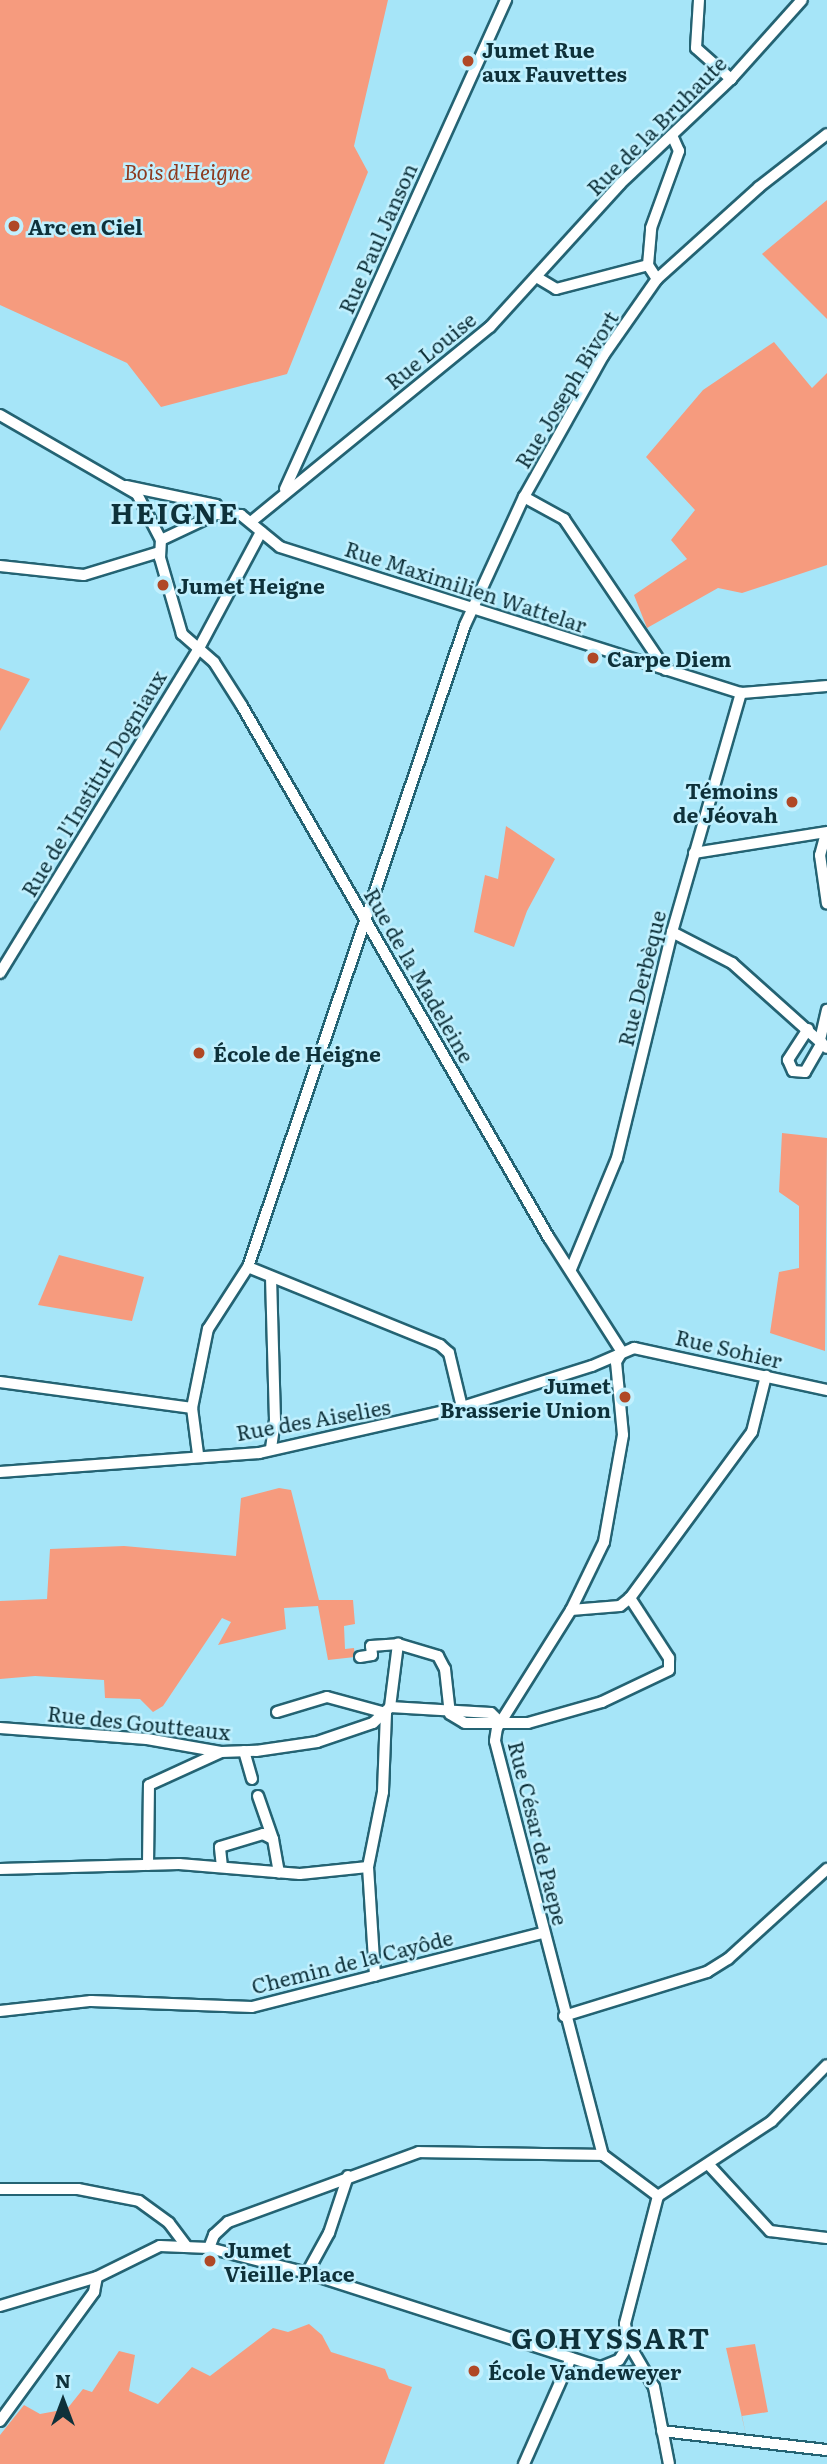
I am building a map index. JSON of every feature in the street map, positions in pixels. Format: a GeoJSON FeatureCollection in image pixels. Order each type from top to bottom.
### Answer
{"type":"FeatureCollection","features":[{"type":"Feature","properties":{"kind":"street","name":"Rue Paul Janson"},"geometry":{"type":"LineString","coordinates":[[284,491],[506,0]]}},
{"type":"Feature","properties":{"kind":"street"},"geometry":{"type":"LineString","coordinates":[[699,0],[696,48],[730,79]]}},
{"type":"Feature","properties":{"kind":"street","name":"Rue de la Bruhaute"},"geometry":{"type":"LineString","coordinates":[[538,278],[620,184],[730,79],[802,0]]}},
{"type":"Feature","properties":{"kind":"street"},"geometry":{"type":"LineString","coordinates":[[657,279],[648,265],[652,228],[680,151],[672,135]]}},
{"type":"Feature","properties":{"kind":"street","name":"Rue Joseph Bivort"},"geometry":{"type":"LineString","coordinates":[[198,1454],[192,1408],[208,1329],[247,1267],[465,625],[474,611],[524,497],[603,356],[657,279],[759,187],[827,135]]}},
{"type":"Feature","properties":{"kind":"street"},"geometry":{"type":"LineString","coordinates":[[538,278],[556,289],[648,265]]}},
{"type":"Feature","properties":{"kind":"street","name":"Rue Louise"},"geometry":{"type":"LineString","coordinates":[[252,521],[284,491],[490,327],[538,278]]}},
{"type":"Feature","properties":{"kind":"street"},"geometry":{"type":"LineString","coordinates":[[0,415],[136,494],[161,540],[159,552],[83,575],[0,566]]}},
{"type":"Feature","properties":{"kind":"street"},"geometry":{"type":"LineString","coordinates":[[122,485],[216,505],[220,514]]}},
{"type":"Feature","properties":{"kind":"street"},"geometry":{"type":"LineString","coordinates":[[524,497],[564,519],[666,670]]}},
{"type":"Feature","properties":{"kind":"street"},"geometry":{"type":"LineString","coordinates":[[161,540],[220,514],[241,515],[252,521]]}},
{"type":"Feature","properties":{"kind":"street","name":"Rue Maximilien Wattelar"},"geometry":{"type":"LineString","coordinates":[[252,521],[280,547],[474,611],[741,693],[827,686]]}},
{"type":"Feature","properties":{"kind":"street","name":"Rue de l'Institut Dogniaux"},"geometry":{"type":"LineString","coordinates":[[0,973],[198,650],[261,532]]}},
{"type":"Feature","properties":{"kind":"street","name":"Rue de la Madeleine"},"geometry":{"type":"LineString","coordinates":[[159,552],[177,624],[198,650],[214,662],[242,706],[622,1352]]}},
{"type":"Feature","properties":{"kind":"street"},"geometry":{"type":"LineString","coordinates":[[177,624],[186,633],[205,633]]}},
{"type":"Feature","properties":{"kind":"street","name":"Rue Derbèque"},"geometry":{"type":"LineString","coordinates":[[571,1269],[617,1158],[672,932],[741,693]]}},
{"type":"Feature","properties":{"kind":"street"},"geometry":{"type":"LineString","coordinates":[[694,853],[826,832],[820,855],[827,904]]}},
{"type":"Feature","properties":{"kind":"street"},"geometry":{"type":"LineString","coordinates":[[672,932],[732,963],[824,1046]]}},
{"type":"Feature","properties":{"kind":"street"},"geometry":{"type":"LineString","coordinates":[[807,1029],[788,1060],[793,1070],[805,1072],[824,1046],[827,1010]]}},
{"type":"Feature","properties":{"kind":"street"},"geometry":{"type":"LineString","coordinates":[[247,1267],[440,1345],[449,1353],[462,1407]]}},
{"type":"Feature","properties":{"kind":"street"},"geometry":{"type":"LineString","coordinates":[[271,1277],[275,1420],[271,1450]]}},
{"type":"Feature","properties":{"kind":"street","name":"Rue Sohier"},"geometry":{"type":"LineString","coordinates":[[622,1352],[651,1350],[827,1390]]}},
{"type":"Feature","properties":{"kind":"street","name":"Rue des Aiselies"},"geometry":{"type":"LineString","coordinates":[[0,1472],[271,1450],[462,1407],[592,1366],[622,1352]]}},
{"type":"Feature","properties":{"kind":"street","name":"Rue César de Paepe"},"geometry":{"type":"LineString","coordinates":[[603,2155],[564,2016],[496,1747],[501,1723],[571,1610],[597,1559],[610,1520],[623,1435],[616,1362],[622,1352]]}},
{"type":"Feature","properties":{"kind":"street"},"geometry":{"type":"LineString","coordinates":[[571,1610],[620,1606],[630,1598],[752,1432],[766,1376]]}},
{"type":"Feature","properties":{"kind":"street"},"geometry":{"type":"LineString","coordinates":[[0,1382],[192,1408]]}},
{"type":"Feature","properties":{"kind":"street"},"geometry":{"type":"LineString","coordinates":[[277,1712],[327,1697],[388,1710],[450,1714],[491,1713],[501,1723],[528,1723],[579,1710],[669,1670],[669,1658],[630,1598]]}},
{"type":"Feature","properties":{"kind":"street"},"geometry":{"type":"LineString","coordinates":[[360,1657],[372,1655],[371,1646],[398,1644],[438,1656],[445,1669],[450,1714]]}},
{"type":"Feature","properties":{"kind":"street"},"geometry":{"type":"LineString","coordinates":[[375,1976],[368,1867],[383,1792],[388,1710],[398,1644]]}},
{"type":"Feature","properties":{"kind":"street","name":"Rue des Goutteaux"},"geometry":{"type":"LineString","coordinates":[[0,1728],[147,1739],[221,1752],[244,1751],[317,1742],[373,1723],[388,1710]]}},
{"type":"Feature","properties":{"kind":"street"},"geometry":{"type":"LineString","coordinates":[[244,1751],[252,1779]]}},
{"type":"Feature","properties":{"kind":"street"},"geometry":{"type":"LineString","coordinates":[[148,1865],[149,1785],[221,1752]]}},
{"type":"Feature","properties":{"kind":"street"},"geometry":{"type":"LineString","coordinates":[[258,1796],[273,1839],[279,1872]]}},
{"type":"Feature","properties":{"kind":"street"},"geometry":{"type":"LineString","coordinates":[[222,1867],[220,1847],[263,1834],[273,1839]]}},
{"type":"Feature","properties":{"kind":"street"},"geometry":{"type":"LineString","coordinates":[[0,1868],[148,1865],[279,1872],[368,1867]]}},
{"type":"Feature","properties":{"kind":"street"},"geometry":{"type":"LineString","coordinates":[[564,2016],[707,1972],[728,1959],[827,1869]]}},
{"type":"Feature","properties":{"kind":"street","name":"Chemin de la Cayôde"},"geometry":{"type":"LineString","coordinates":[[0,2011],[91,2001],[252,2007],[543,1933]]}},
{"type":"Feature","properties":{"kind":"street"},"geometry":{"type":"LineString","coordinates":[[669,2464],[654,2390],[629,2344],[626,2313],[658,2196],[709,2165],[772,2121],[827,2065]]}},
{"type":"Feature","properties":{"kind":"street"},"geometry":{"type":"LineString","coordinates":[[209,2248],[214,2235],[229,2222],[348,2176],[438,2149],[533,2156],[603,2155],[658,2196]]}},
{"type":"Feature","properties":{"kind":"street"},"geometry":{"type":"LineString","coordinates":[[709,2165],[770,2231],[827,2238]]}},
{"type":"Feature","properties":{"kind":"street"},"geometry":{"type":"LineString","coordinates":[[307,2273],[330,2233],[348,2176]]}},
{"type":"Feature","properties":{"kind":"street"},"geometry":{"type":"LineString","coordinates":[[0,2189],[78,2189],[139,2201],[169,2223],[187,2246]]}},
{"type":"Feature","properties":{"kind":"street"},"geometry":{"type":"LineString","coordinates":[[0,2306],[97,2277],[137,2254],[160,2246],[209,2248],[307,2273],[600,2367],[628,2373],[643,2370]]}},
{"type":"Feature","properties":{"kind":"street"},"geometry":{"type":"LineString","coordinates":[[0,2421],[94,2292],[97,2277]]}},
{"type":"Feature","properties":{"kind":"street"},"geometry":{"type":"LineString","coordinates":[[600,2367],[619,2360],[629,2344]]}},
{"type":"Feature","properties":{"kind":"street"},"geometry":{"type":"LineString","coordinates":[[524,2464],[571,2358]]}},
{"type":"Feature","properties":{"kind":"street"},"geometry":{"type":"LineString","coordinates":[[662,2431],[827,2450]]}},
{"type":"Feature","properties":{"kind":"green space","name":"Bois d'Heigne"},"geometry":{"type":"Polygon","coordinates":[[[0,0],[388,0],[354,146],[368,172],[287,374],[161,407],[127,363],[0,305],[0,0]]]}},
{"type":"Feature","properties":{"kind":"green space"},"geometry":{"type":"Polygon","coordinates":[[[827,200],[827,319],[762,254],[827,200]]]}},
{"type":"Feature","properties":{"kind":"green space"},"geometry":{"type":"Polygon","coordinates":[[[774,342],[812,388],[827,373],[827,565],[742,593],[718,588],[647,628],[634,595],[687,559],[671,540],[695,510],[646,457],[703,390],[774,342]]]}},
{"type":"Feature","properties":{"kind":"green space"},"geometry":{"type":"Polygon","coordinates":[[[0,668],[30,679],[0,731],[0,668]]]}},
{"type":"Feature","properties":{"kind":"green space"},"geometry":{"type":"Polygon","coordinates":[[[506,826],[555,859],[527,911],[514,947],[474,932],[485,875],[498,879],[506,826]]]}},
{"type":"Feature","properties":{"kind":"green space"},"geometry":{"type":"Polygon","coordinates":[[[782,1133],[827,1138],[825,1351],[770,1333],[779,1272],[799,1268],[799,1206],[779,1192],[782,1133]]]}},
{"type":"Feature","properties":{"kind":"green space"},"geometry":{"type":"Polygon","coordinates":[[[59,1255],[144,1277],[132,1321],[38,1305],[59,1255]]]}},
{"type":"Feature","properties":{"kind":"green space"},"geometry":{"type":"Polygon","coordinates":[[[279,1488],[291,1490],[319,1600],[353,1600],[355,1624],[344,1626],[345,1649],[354,1648],[355,1657],[328,1660],[318,1606],[284,1608],[286,1629],[218,1645],[231,1622],[222,1618],[163,1706],[153,1712],[140,1699],[105,1698],[104,1680],[35,1676],[0,1679],[0,1601],[47,1599],[50,1549],[124,1546],[236,1556],[241,1498],[279,1488]]]}},
{"type":"Feature","properties":{"kind":"green space"},"geometry":{"type":"Polygon","coordinates":[[[309,2324],[322,2335],[331,2352],[385,2369],[389,2379],[412,2387],[384,2464],[0,2464],[0,2435],[24,2405],[40,2414],[67,2409],[83,2389],[92,2392],[119,2351],[135,2355],[129,2391],[158,2404],[192,2367],[210,2376],[273,2328],[288,2332],[309,2324]]]}},
{"type":"Feature","properties":{"kind":"green space"},"geometry":{"type":"Polygon","coordinates":[[[755,2344],[768,2412],[742,2416],[746,2435],[726,2348],[755,2344]]]}},
{"type":"Feature","properties":{"kind":"place","name":"Jumet Rue aux Fauvettes"},"geometry":{"type":"Point","coordinates":[468,61]}},
{"type":"Feature","properties":{"kind":"place","name":"Arc en Ciel"},"geometry":{"type":"Point","coordinates":[14,226]}},
{"type":"Feature","properties":{"kind":"place","name":"Jumet Heigne"},"geometry":{"type":"Point","coordinates":[163,585]}},
{"type":"Feature","properties":{"kind":"place","name":"Carpe Diem"},"geometry":{"type":"Point","coordinates":[593,658]}},
{"type":"Feature","properties":{"kind":"place","name":"Témoins de Jéovah"},"geometry":{"type":"Point","coordinates":[792,802]}},
{"type":"Feature","properties":{"kind":"place","name":"École de Heigne"},"geometry":{"type":"Point","coordinates":[199,1053]}},
{"type":"Feature","properties":{"kind":"place","name":"Jumet Brasserie Union"},"geometry":{"type":"Point","coordinates":[625,1397]}},
{"type":"Feature","properties":{"kind":"place","name":"Jumet Vieille Place"},"geometry":{"type":"Point","coordinates":[210,2261]}},
{"type":"Feature","properties":{"kind":"place","name":"École Vandeweyer"},"geometry":{"type":"Point","coordinates":[474,2371]}},
{"type":"Feature","properties":{"kind":"district","name":"HEIGNE"},"geometry":{"type":"Point","coordinates":[175,512]}},
{"type":"Feature","properties":{"kind":"district","name":"GOHYSSART"},"geometry":{"type":"Point","coordinates":[611,2337]}}]}
